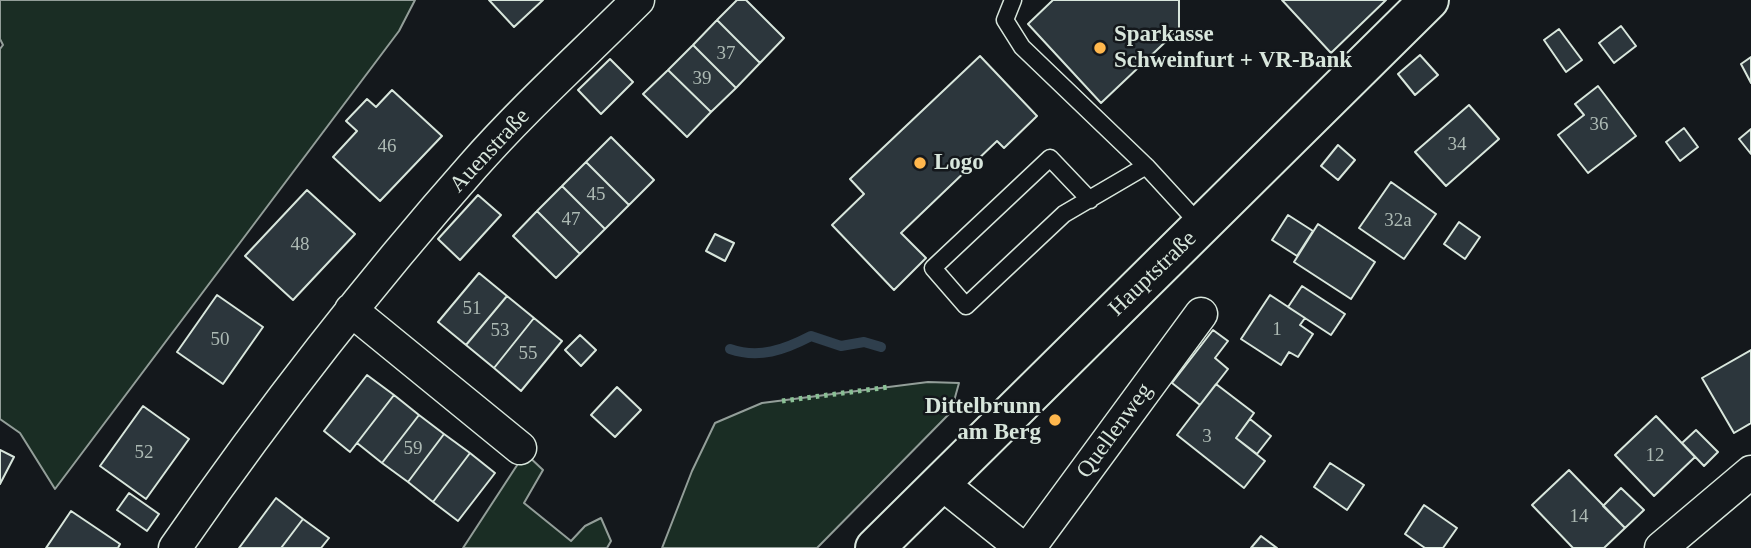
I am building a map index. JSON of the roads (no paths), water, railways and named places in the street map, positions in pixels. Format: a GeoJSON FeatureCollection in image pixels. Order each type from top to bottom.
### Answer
{"type":"FeatureCollection","features":[{"type":"Feature","properties":{"kind":"street","name":"Auenstraße"},"geometry":{"type":"LineString","coordinates":[[175,548],[242,452],[351,310],[474,164],[638,0]]}},
{"type":"Feature","properties":{"kind":"street","name":"Hauptstraße"},"geometry":{"type":"LineString","coordinates":[[876,548],[1429,0]]}},
{"type":"Feature","properties":{"kind":"street"},"geometry":{"type":"LineString","coordinates":[[351,310],[520,448]]}},
{"type":"Feature","properties":{"kind":"street","name":"Quellenweg"},"geometry":{"type":"LineString","coordinates":[[1030,548],[1201,314]]}},
{"type":"Feature","properties":{"kind":"street"},"geometry":{"type":"LineString","coordinates":[[1661,548],[1751,471]]}},
{"type":"Feature","properties":{"kind":"street"},"geometry":{"type":"LineString","coordinates":[[940,482],[1022,548]]}},
{"type":"Feature","properties":{"kind":"lane"},"geometry":{"type":"LineString","coordinates":[[1013,0],[1005,20],[1023,47],[1146,166],[1202,227]]}},
{"type":"Feature","properties":{"kind":"lane"},"geometry":{"type":"LineString","coordinates":[[1090,200],[1050,158],[933,268],[966,306],[1065,214],[1090,200],[1146,166]]}},
{"type":"Feature","properties":{"kind":"waterway"},"geometry":{"type":"LineString","coordinates":[[730,349],[751,353],[771,352],[811,336],[841,346],[864,342],[881,347]]}},
{"type":"Feature","properties":{"kind":"place","name":"Sparkasse Schweinfurt + VR-Bank"},"geometry":{"type":"Point","coordinates":[1100,48]}},
{"type":"Feature","properties":{"kind":"place","name":"Logo"},"geometry":{"type":"Point","coordinates":[920,163]}},
{"type":"Feature","properties":{"kind":"place","name":"Dittelbrunn am Berg"},"geometry":{"type":"Point","coordinates":[1055,420]}}]}
